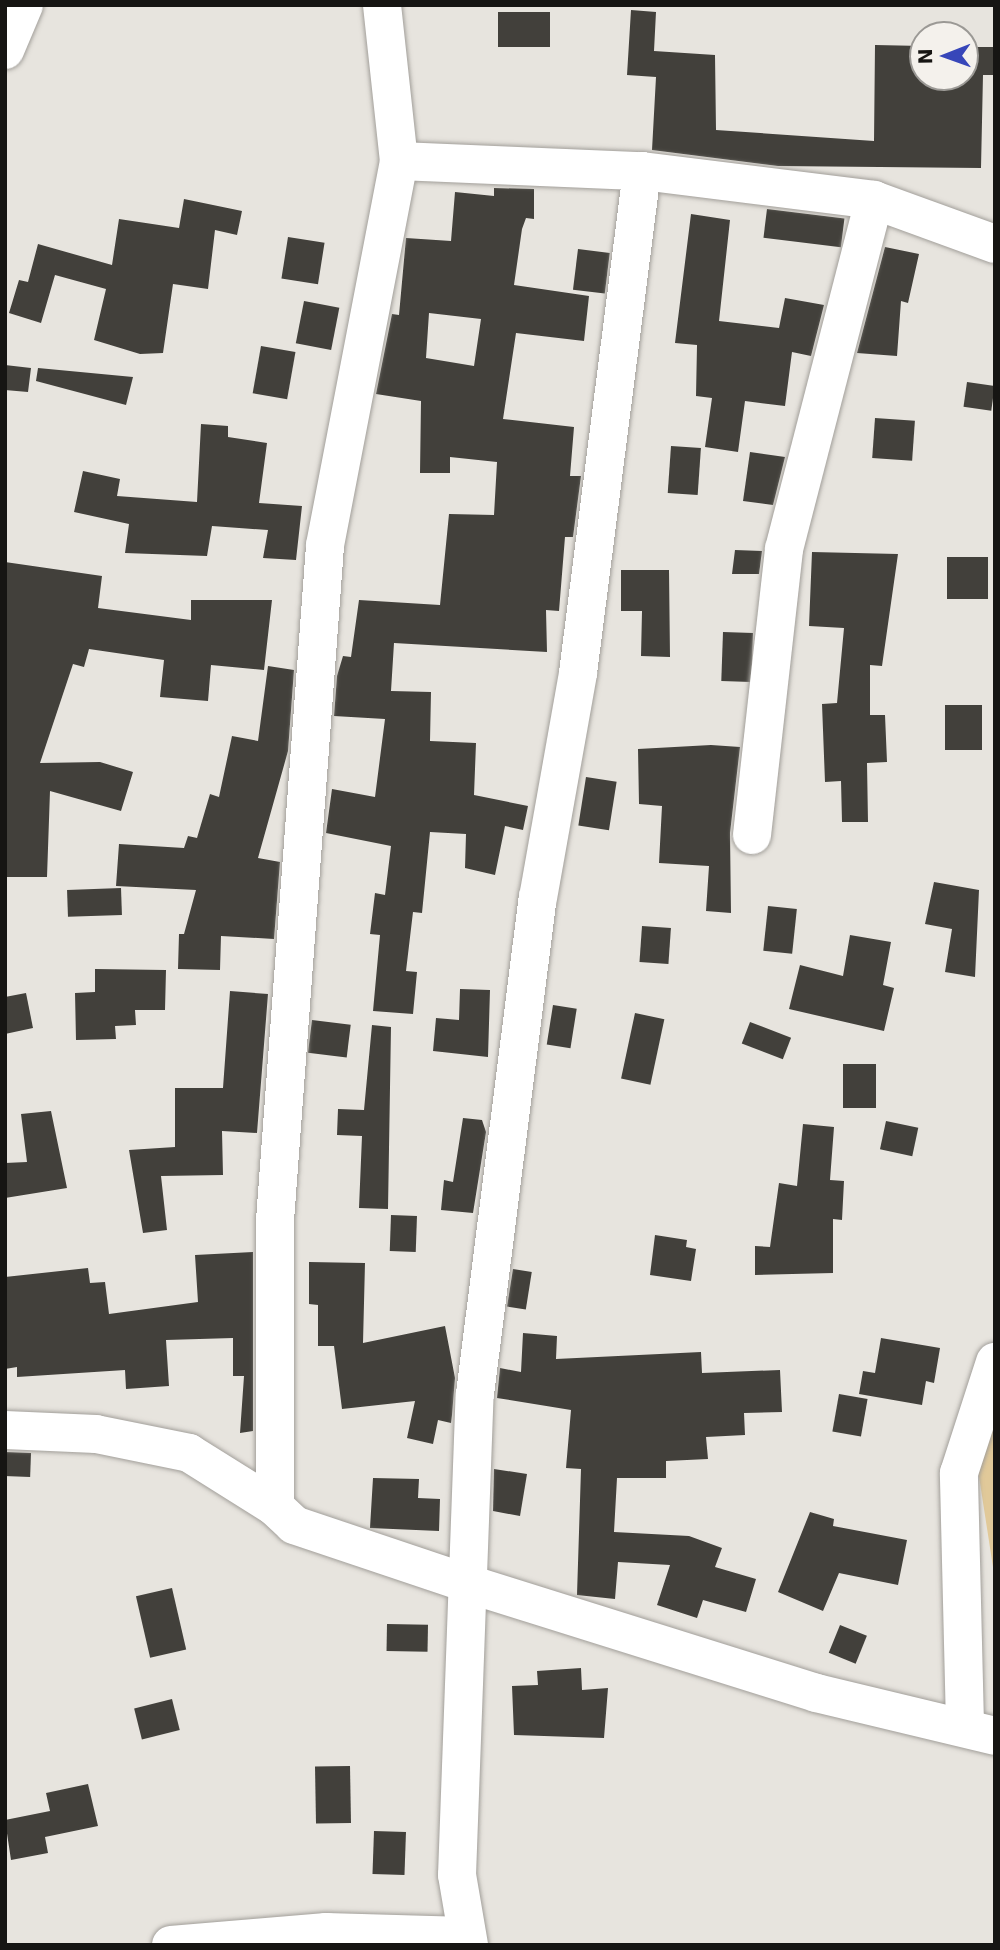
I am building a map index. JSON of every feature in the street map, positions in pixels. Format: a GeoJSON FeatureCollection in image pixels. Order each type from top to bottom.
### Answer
{"type":"FeatureCollection","features":[{"type":"Feature","properties":{"kind":"street"},"geometry":{"type":"LineString","coordinates":[[5,50],[24,5]]}},
{"type":"Feature","properties":{"kind":"street"},"geometry":{"type":"LineString","coordinates":[[275,1507],[275,1220],[325,546],[399,161],[382,5]]}},
{"type":"Feature","properties":{"kind":"street"},"geometry":{"type":"LineString","coordinates":[[399,161],[642,171],[874,200],[995,244]]}},
{"type":"Feature","properties":{"kind":"street"},"geometry":{"type":"LineString","coordinates":[[171,1945],[326,1932],[467,1940],[457,1875],[475,1394],[494,1225],[538,898],[578,673],[642,171]]}},
{"type":"Feature","properties":{"kind":"street"},"geometry":{"type":"LineString","coordinates":[[752,835],[784,549],[874,200]]}},
{"type":"Feature","properties":{"kind":"street"},"geometry":{"type":"LineString","coordinates":[[5,1430],[96,1434],[189,1454],[275,1507],[294,1525],[469,1584],[816,1693],[980,1731],[959,1473],[995,1362]]}},
{"type":"Feature","properties":{"kind":"shaded area"},"geometry":{"type":"Polygon","coordinates":[[[995,1421],[995,1580],[978,1470],[995,1421]]]}},
{"type":"Feature","properties":{"kind":"building"},"geometry":{"type":"Polygon","coordinates":[[[631,10],[656,12],[654,51],[715,55],[716,130],[874,141],[875,45],[909,46],[909,91],[979,91],[979,47],[995,47],[995,75],[983,75],[981,168],[778,166],[652,150],[656,77],[627,75],[631,10]]]}},
{"type":"Feature","properties":{"kind":"building"},"geometry":{"type":"Polygon","coordinates":[[[498,12],[550,12],[550,47],[498,47],[498,12]]]}},
{"type":"Feature","properties":{"kind":"building"},"geometry":{"type":"Polygon","coordinates":[[[494,188],[534,189],[534,219],[526,218],[522,229],[514,285],[589,296],[584,341],[516,333],[503,419],[574,427],[570,476],[581,476],[573,537],[565,537],[559,611],[546,610],[547,652],[394,643],[391,691],[431,692],[430,741],[476,743],[474,795],[528,806],[523,830],[505,826],[495,875],[465,868],[466,834],[430,832],[422,913],[413,912],[406,971],[417,972],[413,1014],[373,1011],[380,935],[370,934],[375,893],[385,895],[391,846],[326,833],[332,789],[375,797],[385,719],[334,716],[337,676],[343,656],[351,657],[359,600],[440,605],[449,514],[494,515],[497,462],[450,457],[450,473],[420,473],[421,401],[376,394],[392,314],[399,315],[406,238],[451,241],[455,192],[494,196],[494,188]],[[429,313],[426,358],[474,366],[481,319],[429,313]]]}},
{"type":"Feature","properties":{"kind":"building"},"geometry":{"type":"Polygon","coordinates":[[[184,199],[242,211],[237,235],[215,230],[208,289],[173,284],[163,353],[140,354],[94,340],[106,289],[55,275],[41,323],[9,313],[19,280],[28,282],[38,244],[112,265],[119,219],[179,228],[184,199]]]}},
{"type":"Feature","properties":{"kind":"building"},"geometry":{"type":"Polygon","coordinates":[[[767,209],[844,219],[841,247],[763,238],[767,209]]]}},
{"type":"Feature","properties":{"kind":"building"},"geometry":{"type":"Polygon","coordinates":[[[691,214],[730,220],[719,321],[779,328],[785,298],[824,305],[811,356],[792,352],[785,406],[745,401],[738,452],[705,447],[712,398],[696,396],[697,345],[675,343],[691,214]]]}},
{"type":"Feature","properties":{"kind":"building"},"geometry":{"type":"Polygon","coordinates":[[[288,237],[325,243],[318,284],[281,278],[288,237]]]}},
{"type":"Feature","properties":{"kind":"building"},"geometry":{"type":"Polygon","coordinates":[[[885,247],[919,254],[908,303],[901,301],[897,356],[857,353],[885,247]]]}},
{"type":"Feature","properties":{"kind":"building"},"geometry":{"type":"Polygon","coordinates":[[[578,249],[610,253],[605,294],[573,290],[578,249]]]}},
{"type":"Feature","properties":{"kind":"building"},"geometry":{"type":"Polygon","coordinates":[[[304,301],[339,308],[331,350],[296,343],[304,301]]]}},
{"type":"Feature","properties":{"kind":"building"},"geometry":{"type":"Polygon","coordinates":[[[261,346],[295,352],[287,399],[253,393],[261,346]]]}},
{"type":"Feature","properties":{"kind":"building"},"geometry":{"type":"Polygon","coordinates":[[[5,365],[31,368],[28,392],[5,390],[5,365]]]}},
{"type":"Feature","properties":{"kind":"building"},"geometry":{"type":"Polygon","coordinates":[[[38,368],[133,377],[126,405],[36,381],[38,368]]]}},
{"type":"Feature","properties":{"kind":"building"},"geometry":{"type":"Polygon","coordinates":[[[967,382],[995,386],[991,411],[964,407],[967,382]]]}},
{"type":"Feature","properties":{"kind":"building"},"geometry":{"type":"Polygon","coordinates":[[[875,418],[915,421],[912,461],[872,458],[875,418]]]}},
{"type":"Feature","properties":{"kind":"building"},"geometry":{"type":"Polygon","coordinates":[[[201,424],[228,426],[228,437],[267,443],[259,503],[302,506],[296,560],[263,558],[268,530],[212,526],[207,556],[125,553],[129,524],[74,512],[83,471],[120,479],[117,496],[197,502],[201,424]]]}},
{"type":"Feature","properties":{"kind":"building"},"geometry":{"type":"Polygon","coordinates":[[[671,446],[701,448],[698,495],[668,493],[671,446]]]}},
{"type":"Feature","properties":{"kind":"building"},"geometry":{"type":"Polygon","coordinates":[[[750,452],[785,457],[773,505],[743,501],[750,452]]]}},
{"type":"Feature","properties":{"kind":"building"},"geometry":{"type":"Polygon","coordinates":[[[735,550],[762,551],[759,574],[732,574],[735,550]]]}},
{"type":"Feature","properties":{"kind":"building"},"geometry":{"type":"Polygon","coordinates":[[[812,552],[898,554],[882,666],[870,665],[870,715],[885,715],[887,762],[867,763],[868,822],[842,822],[841,781],[825,782],[822,704],[837,703],[844,628],[809,626],[812,552]]]}},
{"type":"Feature","properties":{"kind":"building"},"geometry":{"type":"Polygon","coordinates":[[[947,557],[988,557],[988,599],[947,599],[947,557]]]}},
{"type":"Feature","properties":{"kind":"building"},"geometry":{"type":"Polygon","coordinates":[[[5,562],[102,576],[98,608],[191,620],[191,600],[272,600],[264,670],[211,665],[208,701],[160,697],[164,660],[89,649],[84,667],[73,664],[40,763],[100,762],[133,772],[121,811],[50,791],[47,877],[5,877],[5,562]]]}},
{"type":"Feature","properties":{"kind":"building"},"geometry":{"type":"Polygon","coordinates":[[[621,570],[669,570],[670,657],[641,656],[642,611],[621,611],[621,570]]]}},
{"type":"Feature","properties":{"kind":"building"},"geometry":{"type":"Polygon","coordinates":[[[723,632],[753,633],[751,682],[721,681],[723,632]]]}},
{"type":"Feature","properties":{"kind":"building"},"geometry":{"type":"Polygon","coordinates":[[[268,666],[294,670],[288,751],[258,858],[280,862],[274,939],[221,936],[220,970],[178,969],[179,934],[184,934],[196,890],[116,886],[119,844],[184,848],[188,836],[197,838],[210,794],[219,797],[232,736],[258,741],[268,666]]]}},
{"type":"Feature","properties":{"kind":"building"},"geometry":{"type":"Polygon","coordinates":[[[945,705],[982,705],[982,750],[945,750],[945,705]]]}},
{"type":"Feature","properties":{"kind":"building"},"geometry":{"type":"Polygon","coordinates":[[[711,745],[740,747],[730,833],[731,913],[706,911],[709,866],[659,863],[662,806],[639,804],[638,749],[711,745]]]}},
{"type":"Feature","properties":{"kind":"building"},"geometry":{"type":"Polygon","coordinates":[[[586,777],[617,782],[609,830],[578,825],[586,777]]]}},
{"type":"Feature","properties":{"kind":"building"},"geometry":{"type":"Polygon","coordinates":[[[934,882],[979,890],[975,977],[945,972],[952,929],[925,924],[934,882]]]}},
{"type":"Feature","properties":{"kind":"building"},"geometry":{"type":"Polygon","coordinates":[[[121,888],[122,915],[68,917],[67,890],[121,888]]]}},
{"type":"Feature","properties":{"kind":"building"},"geometry":{"type":"Polygon","coordinates":[[[768,906],[797,909],[792,954],[763,951],[768,906]]]}},
{"type":"Feature","properties":{"kind":"building"},"geometry":{"type":"Polygon","coordinates":[[[642,926],[671,928],[668,964],[639,962],[642,926]]]}},
{"type":"Feature","properties":{"kind":"building"},"geometry":{"type":"Polygon","coordinates":[[[850,935],[891,942],[883,985],[894,988],[884,1031],[789,1009],[800,965],[843,976],[850,935]]]}},
{"type":"Feature","properties":{"kind":"building"},"geometry":{"type":"Polygon","coordinates":[[[95,969],[166,970],[165,1010],[135,1010],[136,1025],[115,1026],[116,1039],[76,1040],[75,993],[95,992],[95,969]]]}},
{"type":"Feature","properties":{"kind":"building"},"geometry":{"type":"Polygon","coordinates":[[[460,989],[490,990],[488,1057],[433,1051],[436,1018],[459,1020],[460,989]]]}},
{"type":"Feature","properties":{"kind":"building"},"geometry":{"type":"Polygon","coordinates":[[[230,991],[268,994],[257,1133],[222,1131],[223,1175],[161,1176],[167,1230],[143,1233],[129,1150],[175,1147],[175,1088],[223,1088],[230,991]]]}},
{"type":"Feature","properties":{"kind":"building"},"geometry":{"type":"Polygon","coordinates":[[[26,993],[33,1028],[5,1034],[5,997],[26,993]]]}},
{"type":"Feature","properties":{"kind":"building"},"geometry":{"type":"Polygon","coordinates":[[[553,1005],[577,1009],[570,1048],[547,1045],[553,1005]]]}},
{"type":"Feature","properties":{"kind":"building"},"geometry":{"type":"Polygon","coordinates":[[[635,1013],[664,1019],[650,1085],[621,1079],[635,1013]]]}},
{"type":"Feature","properties":{"kind":"building"},"geometry":{"type":"Polygon","coordinates":[[[312,1020],[351,1025],[347,1058],[308,1053],[312,1020]]]}},
{"type":"Feature","properties":{"kind":"building"},"geometry":{"type":"Polygon","coordinates":[[[750,1022],[791,1038],[783,1059],[742,1043],[750,1022]]]}},
{"type":"Feature","properties":{"kind":"building"},"geometry":{"type":"Polygon","coordinates":[[[372,1025],[391,1027],[388,1209],[359,1208],[362,1136],[337,1135],[338,1109],[364,1110],[372,1025]]]}},
{"type":"Feature","properties":{"kind":"building"},"geometry":{"type":"Polygon","coordinates":[[[843,1064],[876,1064],[876,1108],[843,1108],[843,1064]]]}},
{"type":"Feature","properties":{"kind":"building"},"geometry":{"type":"Polygon","coordinates":[[[51,1111],[67,1188],[5,1198],[5,1163],[27,1162],[21,1114],[51,1111]]]}},
{"type":"Feature","properties":{"kind":"building"},"geometry":{"type":"Polygon","coordinates":[[[463,1118],[482,1120],[486,1132],[473,1213],[441,1210],[444,1180],[453,1182],[463,1118]]]}},
{"type":"Feature","properties":{"kind":"building"},"geometry":{"type":"Polygon","coordinates":[[[886,1121],[918,1128],[912,1156],[880,1149],[886,1121]]]}},
{"type":"Feature","properties":{"kind":"building"},"geometry":{"type":"Polygon","coordinates":[[[803,1124],[834,1127],[830,1180],[844,1181],[842,1220],[833,1219],[833,1273],[755,1275],[755,1246],[770,1247],[779,1183],[797,1186],[803,1124]]]}},
{"type":"Feature","properties":{"kind":"building"},"geometry":{"type":"Polygon","coordinates":[[[391,1215],[417,1216],[416,1252],[390,1251],[391,1215]]]}},
{"type":"Feature","properties":{"kind":"building"},"geometry":{"type":"Polygon","coordinates":[[[655,1235],[687,1240],[686,1247],[696,1249],[691,1281],[650,1275],[655,1235]]]}},
{"type":"Feature","properties":{"kind":"building"},"geometry":{"type":"Polygon","coordinates":[[[253,1252],[253,1431],[240,1433],[244,1376],[233,1376],[233,1338],[166,1340],[169,1386],[126,1389],[125,1370],[17,1377],[17,1367],[5,1369],[5,1277],[88,1268],[90,1283],[105,1282],[109,1314],[198,1302],[195,1255],[253,1252]]]}},
{"type":"Feature","properties":{"kind":"building"},"geometry":{"type":"Polygon","coordinates":[[[309,1262],[365,1263],[363,1343],[445,1326],[455,1378],[452,1415],[451,1423],[438,1420],[433,1444],[407,1438],[415,1401],[342,1409],[334,1346],[318,1346],[318,1305],[309,1304],[309,1262]]]}},
{"type":"Feature","properties":{"kind":"building"},"geometry":{"type":"Polygon","coordinates":[[[513,1269],[532,1272],[526,1310],[507,1307],[513,1269]]]}},
{"type":"Feature","properties":{"kind":"building"},"geometry":{"type":"Polygon","coordinates":[[[523,1333],[557,1336],[556,1359],[701,1352],[702,1373],[780,1370],[782,1412],[744,1413],[745,1435],[706,1437],[708,1459],[666,1461],[666,1478],[617,1478],[614,1532],[689,1536],[722,1548],[715,1567],[756,1579],[746,1612],[703,1600],[697,1618],[657,1605],[670,1565],[618,1562],[615,1599],[577,1595],[581,1469],[566,1468],[571,1410],[497,1398],[500,1368],[521,1372],[523,1333]]]}},
{"type":"Feature","properties":{"kind":"building"},"geometry":{"type":"Polygon","coordinates":[[[881,1338],[940,1348],[934,1383],[926,1381],[922,1405],[859,1394],[863,1371],[875,1373],[881,1338]]]}},
{"type":"Feature","properties":{"kind":"building"},"geometry":{"type":"Polygon","coordinates":[[[839,1394],[868,1399],[861,1436],[832,1431],[839,1394]]]}},
{"type":"Feature","properties":{"kind":"building"},"geometry":{"type":"Polygon","coordinates":[[[5,1452],[31,1453],[30,1477],[5,1476],[5,1452]]]}},
{"type":"Feature","properties":{"kind":"building"},"geometry":{"type":"Polygon","coordinates":[[[494,1469],[527,1474],[520,1516],[493,1511],[494,1469]]]}},
{"type":"Feature","properties":{"kind":"building"},"geometry":{"type":"Polygon","coordinates":[[[373,1478],[419,1479],[418,1498],[440,1499],[439,1531],[370,1528],[373,1478]]]}},
{"type":"Feature","properties":{"kind":"building"},"geometry":{"type":"Polygon","coordinates":[[[810,1512],[834,1519],[833,1526],[907,1540],[898,1585],[839,1573],[823,1611],[778,1592],[810,1512]]]}},
{"type":"Feature","properties":{"kind":"building"},"geometry":{"type":"Polygon","coordinates":[[[172,1588],[186,1649],[150,1658],[136,1596],[172,1588]]]}},
{"type":"Feature","properties":{"kind":"building"},"geometry":{"type":"Polygon","coordinates":[[[387,1624],[428,1625],[428,1652],[387,1651],[387,1624]]]}},
{"type":"Feature","properties":{"kind":"building"},"geometry":{"type":"Polygon","coordinates":[[[840,1625],[867,1636],[856,1664],[829,1653],[840,1625]]]}},
{"type":"Feature","properties":{"kind":"building"},"geometry":{"type":"Polygon","coordinates":[[[581,1668],[582,1690],[608,1688],[604,1738],[514,1735],[512,1686],[538,1685],[537,1671],[581,1668]]]}},
{"type":"Feature","properties":{"kind":"building"},"geometry":{"type":"Polygon","coordinates":[[[172,1699],[180,1730],[142,1739],[134,1708],[172,1699]]]}},
{"type":"Feature","properties":{"kind":"building"},"geometry":{"type":"Polygon","coordinates":[[[350,1766],[351,1823],[316,1824],[315,1767],[350,1766]]]}},
{"type":"Feature","properties":{"kind":"building"},"geometry":{"type":"Polygon","coordinates":[[[88,1784],[98,1826],[45,1837],[48,1853],[11,1860],[5,1820],[50,1811],[46,1793],[88,1784]]]}},
{"type":"Feature","properties":{"kind":"building"},"geometry":{"type":"Polygon","coordinates":[[[374,1831],[406,1832],[404,1875],[372,1874],[374,1831]]]}}]}
